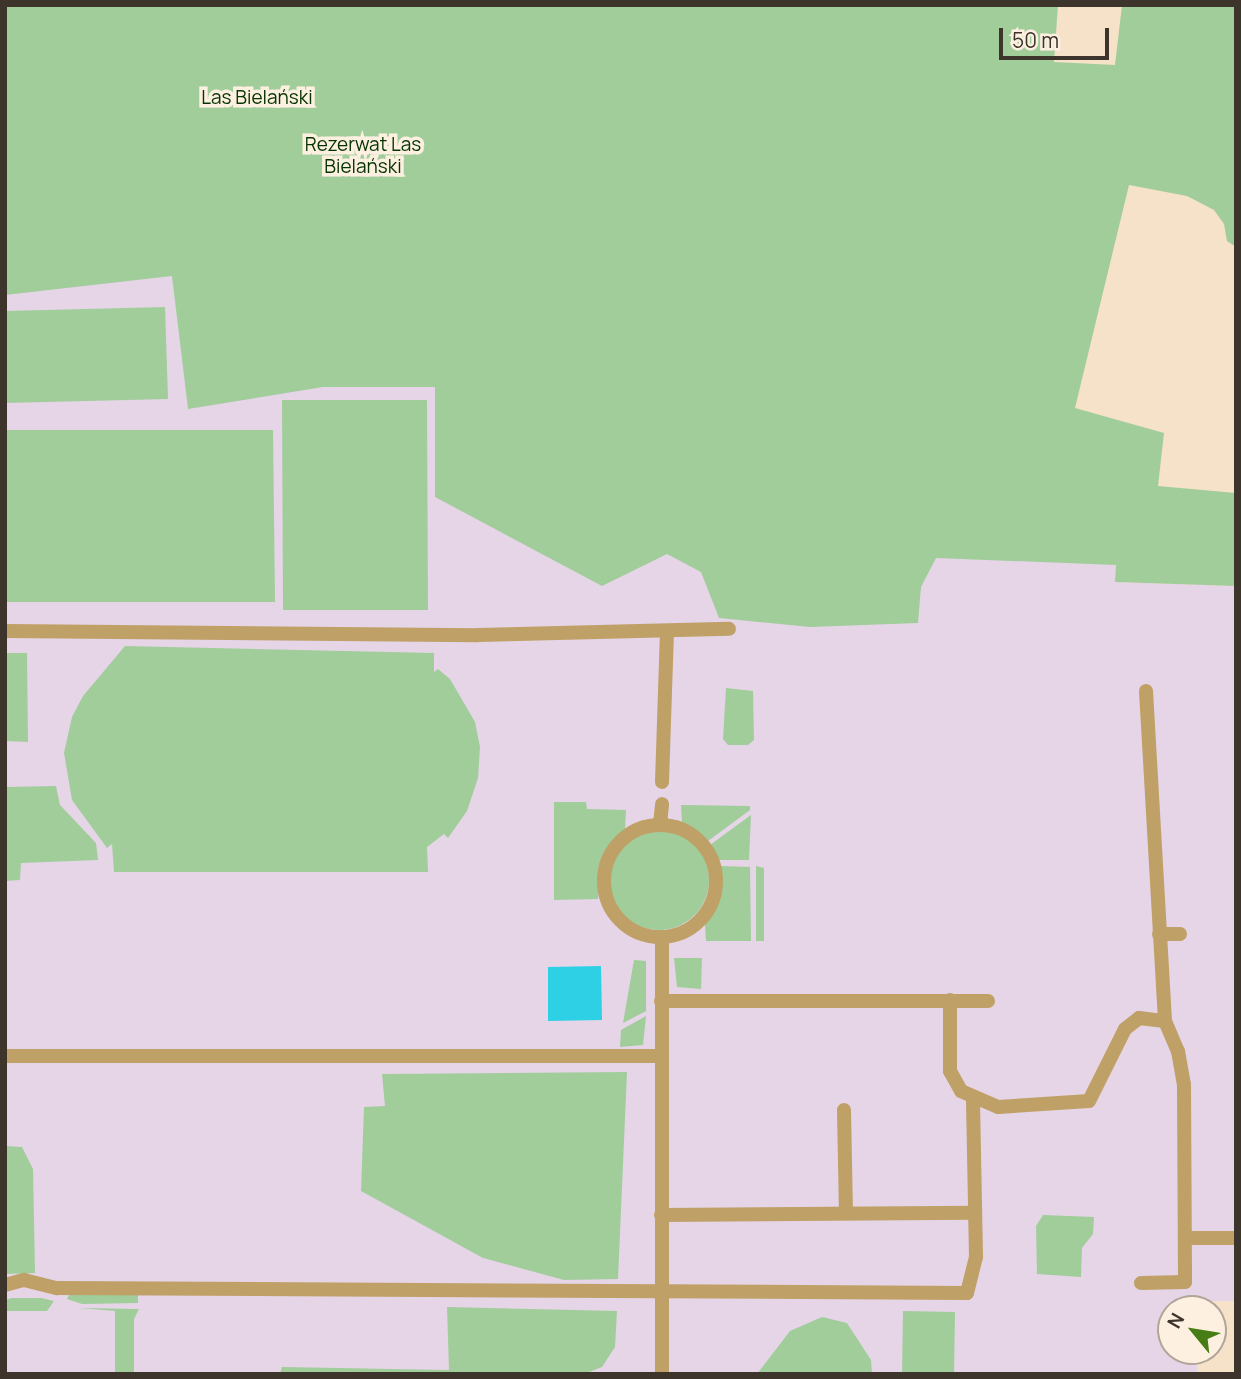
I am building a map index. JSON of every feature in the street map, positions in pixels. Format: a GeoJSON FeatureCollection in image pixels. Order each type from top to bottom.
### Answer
{"type":"FeatureCollection","features":[{"type":"Feature","properties":{"kind":"street"},"geometry":{"type":"LineString","coordinates":[[5,631],[478,635],[729,629]]}},
{"type":"Feature","properties":{"kind":"street"},"geometry":{"type":"LineString","coordinates":[[662,782],[667,631]]}},
{"type":"Feature","properties":{"kind":"street"},"geometry":{"type":"LineString","coordinates":[[1141,1283],[1185,1282],[1184,1084],[1178,1051],[1165,1021],[1146,691]]}},
{"type":"Feature","properties":{"kind":"street"},"geometry":{"type":"LineString","coordinates":[[660,824],[662,804]]}},
{"type":"Feature","properties":{"kind":"street"},"geometry":{"type":"LineString","coordinates":[[660,824],[695,835],[715,864],[717,881],[714,898],[694,926],[662,937],[641,934],[624,925],[611,909],[604,890],[604,870],[611,851],[625,836],[660,824]]}},
{"type":"Feature","properties":{"kind":"street"},"geometry":{"type":"LineString","coordinates":[[1159,934],[1180,934]]}},
{"type":"Feature","properties":{"kind":"street"},"geometry":{"type":"LineString","coordinates":[[662,937],[661,1215],[667,1292],[662,1374]]}},
{"type":"Feature","properties":{"kind":"street"},"geometry":{"type":"LineString","coordinates":[[950,1000],[950,1071],[961,1091],[973,1100],[998,1107],[1088,1101],[1125,1029],[1139,1018],[1165,1021]]}},
{"type":"Feature","properties":{"kind":"street"},"geometry":{"type":"LineString","coordinates":[[661,1001],[988,1001]]}},
{"type":"Feature","properties":{"kind":"street"},"geometry":{"type":"LineString","coordinates":[[5,1056],[661,1056]]}},
{"type":"Feature","properties":{"kind":"street"},"geometry":{"type":"LineString","coordinates":[[5,1285],[24,1280],[57,1288],[967,1293],[975,1272],[973,1100]]}},
{"type":"Feature","properties":{"kind":"street"},"geometry":{"type":"LineString","coordinates":[[844,1110],[846,1212]]}},
{"type":"Feature","properties":{"kind":"street"},"geometry":{"type":"LineString","coordinates":[[661,1215],[806,1217],[846,1212],[975,1213]]}},
{"type":"Feature","properties":{"kind":"street"},"geometry":{"type":"LineString","coordinates":[[1185,1238],[1236,1237]]}},
{"type":"Feature","properties":{"kind":"shaded area"},"geometry":{"type":"Polygon","coordinates":[[[113,214],[1117,565],[1115,582],[1236,586],[1236,1301],[1227,1301],[1227,1295],[1157,1295],[1157,1365],[1197,1365],[1197,1374],[5,1374],[5,246],[113,214]]]}},
{"type":"Feature","properties":{"kind":"green space"},"geometry":{"type":"Polygon","coordinates":[[[5,5],[1058,5],[1054,62],[1115,65],[1122,5],[1236,5],[1236,247],[1227,241],[1224,224],[1214,210],[1187,196],[1129,185],[1075,408],[1164,433],[1158,486],[1236,493],[1236,586],[1115,582],[1116,565],[936,558],[921,587],[918,623],[810,627],[719,618],[701,572],[667,554],[602,586],[435,497],[435,387],[323,387],[188,409],[172,276],[5,295],[5,5]]]}},
{"type":"Feature","properties":{"kind":"green space"},"geometry":{"type":"Polygon","coordinates":[[[165,307],[168,399],[5,403],[5,311],[165,307]]]}},
{"type":"Feature","properties":{"kind":"green space"},"geometry":{"type":"Polygon","coordinates":[[[282,400],[427,400],[428,610],[283,610],[282,400]]]}},
{"type":"Feature","properties":{"kind":"green space"},"geometry":{"type":"Polygon","coordinates":[[[5,430],[273,430],[275,602],[5,602],[5,430]]]}},
{"type":"Feature","properties":{"kind":"green space"},"geometry":{"type":"Polygon","coordinates":[[[125,646],[434,653],[434,672],[438,669],[450,679],[475,722],[480,747],[478,778],[467,811],[448,838],[444,834],[427,847],[428,872],[114,872],[112,844],[107,848],[72,800],[64,753],[72,717],[83,696],[125,646]]]}},
{"type":"Feature","properties":{"kind":"green space"},"geometry":{"type":"Polygon","coordinates":[[[5,653],[27,653],[28,742],[5,741],[5,653]]]}},
{"type":"Feature","properties":{"kind":"green space"},"geometry":{"type":"Polygon","coordinates":[[[726,688],[753,691],[754,740],[748,745],[728,745],[723,739],[726,688]]]}},
{"type":"Feature","properties":{"kind":"green space"},"geometry":{"type":"Polygon","coordinates":[[[56,786],[60,805],[96,843],[98,860],[21,863],[20,880],[5,881],[5,787],[56,786]]]}},
{"type":"Feature","properties":{"kind":"green space"},"geometry":{"type":"Polygon","coordinates":[[[554,802],[586,802],[587,809],[626,810],[625,830],[606,850],[600,864],[598,899],[554,900],[554,802]]]}},
{"type":"Feature","properties":{"kind":"green space"},"geometry":{"type":"Polygon","coordinates":[[[681,805],[750,806],[750,810],[708,841],[682,823],[681,805]]]}},
{"type":"Feature","properties":{"kind":"green space"},"geometry":{"type":"Polygon","coordinates":[[[751,815],[749,860],[719,860],[710,845],[751,815]]]}},
{"type":"Feature","properties":{"kind":"green space"},"geometry":{"type":"Polygon","coordinates":[[[659,830],[678,834],[694,845],[705,861],[709,880],[705,899],[694,915],[678,926],[659,930],[640,926],[624,915],[613,899],[609,880],[613,861],[624,845],[640,834],[659,830]]]}},
{"type":"Feature","properties":{"kind":"green space"},"geometry":{"type":"Polygon","coordinates":[[[720,866],[750,867],[751,941],[706,941],[705,924],[720,894],[720,866]]]}},
{"type":"Feature","properties":{"kind":"green space"},"geometry":{"type":"Polygon","coordinates":[[[756,866],[764,868],[764,941],[756,941],[756,866]]]}},
{"type":"Feature","properties":{"kind":"green space"},"geometry":{"type":"Polygon","coordinates":[[[674,958],[702,958],[701,989],[677,987],[674,958]]]}},
{"type":"Feature","properties":{"kind":"green space"},"geometry":{"type":"Polygon","coordinates":[[[634,960],[646,961],[646,1011],[623,1023],[634,960]]]}},
{"type":"Feature","properties":{"kind":"green space"},"geometry":{"type":"Polygon","coordinates":[[[646,1016],[643,1045],[620,1047],[621,1030],[646,1016]]]}},
{"type":"Feature","properties":{"kind":"green space"},"geometry":{"type":"Polygon","coordinates":[[[627,1072],[618,1279],[564,1280],[483,1258],[361,1191],[364,1107],[385,1106],[382,1074],[627,1072]]]}},
{"type":"Feature","properties":{"kind":"green space"},"geometry":{"type":"Polygon","coordinates":[[[5,1146],[22,1147],[33,1169],[35,1273],[5,1274],[5,1146]]]}},
{"type":"Feature","properties":{"kind":"green space"},"geometry":{"type":"Polygon","coordinates":[[[1043,1215],[1094,1217],[1093,1234],[1082,1248],[1081,1277],[1037,1274],[1036,1226],[1043,1215]]]}},
{"type":"Feature","properties":{"kind":"green space"},"geometry":{"type":"Polygon","coordinates":[[[69,1295],[138,1295],[138,1303],[82,1304],[67,1299],[69,1295]]]}},
{"type":"Feature","properties":{"kind":"green space"},"geometry":{"type":"Polygon","coordinates":[[[12,1298],[54,1301],[47,1311],[5,1311],[5,1300],[12,1298]]]}},
{"type":"Feature","properties":{"kind":"green space"},"geometry":{"type":"Polygon","coordinates":[[[447,1307],[617,1311],[615,1347],[602,1367],[584,1374],[280,1374],[282,1367],[449,1370],[447,1307]]]}},
{"type":"Feature","properties":{"kind":"green space"},"geometry":{"type":"Polygon","coordinates":[[[79,1308],[139,1309],[134,1319],[134,1374],[115,1374],[115,1311],[79,1308]]]}},
{"type":"Feature","properties":{"kind":"green space"},"geometry":{"type":"Polygon","coordinates":[[[903,1311],[955,1312],[954,1374],[902,1374],[903,1311]]]}},
{"type":"Feature","properties":{"kind":"green space"},"geometry":{"type":"Polygon","coordinates":[[[822,1317],[847,1323],[871,1360],[872,1374],[757,1374],[790,1331],[822,1317]]]}},
{"type":"Feature","properties":{"kind":"water"},"geometry":{"type":"Polygon","coordinates":[[[601,966],[602,1020],[548,1021],[548,967],[601,966]]]}},
{"type":"Feature","properties":{"kind":"park label","name":"Las Bielański"},"geometry":{"type":"Point","coordinates":[257,98]}},
{"type":"Feature","properties":{"kind":"park label","name":"Rezerwat Las Bielański"},"geometry":{"type":"Point","coordinates":[363,156]}}]}
